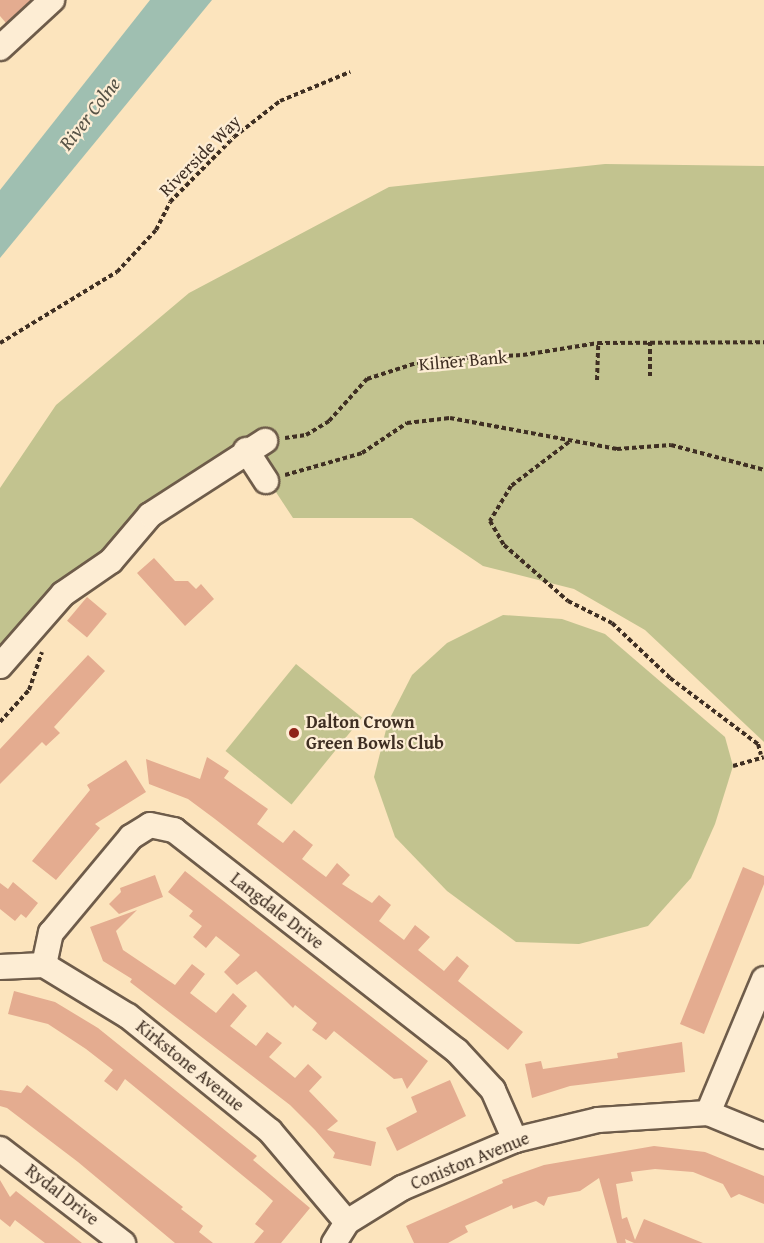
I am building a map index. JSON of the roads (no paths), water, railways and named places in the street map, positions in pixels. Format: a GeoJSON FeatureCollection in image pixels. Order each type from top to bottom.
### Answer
{"type":"FeatureCollection","features":[{"type":"Feature","properties":{"kind":"street"},"geometry":{"type":"LineString","coordinates":[[0,48],[52,0]]}},
{"type":"Feature","properties":{"kind":"street"},"geometry":{"type":"LineString","coordinates":[[0,666],[63,594],[111,561],[150,515],[256,445],[266,481]]}},
{"type":"Feature","properties":{"kind":"street","name":"Langdale Drive"},"geometry":{"type":"LineString","coordinates":[[44,965],[51,933],[130,837],[150,825],[174,830],[457,1052],[493,1090],[515,1140]]}},
{"type":"Feature","properties":{"kind":"street"},"geometry":{"type":"LineString","coordinates":[[0,967],[44,965]]}},
{"type":"Feature","properties":{"kind":"street","name":"Kirkstone Avenue"},"geometry":{"type":"LineString","coordinates":[[44,965],[128,1016],[270,1131],[347,1222]]}},
{"type":"Feature","properties":{"kind":"street"},"geometry":{"type":"LineString","coordinates":[[708,1113],[764,979]]}},
{"type":"Feature","properties":{"kind":"street","name":"Coniston Avenue"},"geometry":{"type":"LineString","coordinates":[[334,1243],[347,1222],[402,1188],[515,1140],[598,1119],[708,1113],[764,1136]]}},
{"type":"Feature","properties":{"kind":"street","name":"Rydal Drive"},"geometry":{"type":"LineString","coordinates":[[0,1149],[123,1243]]}},
{"type":"Feature","properties":{"kind":"water","name":"River Colne"},"geometry":{"type":"Polygon","coordinates":[[[150,0],[212,0],[0,258],[0,190],[150,0]]]}},
{"type":"Feature","properties":{"kind":"place","name":"Dalton Crown Green Bowls Club"},"geometry":{"type":"Point","coordinates":[294,733]}}]}
